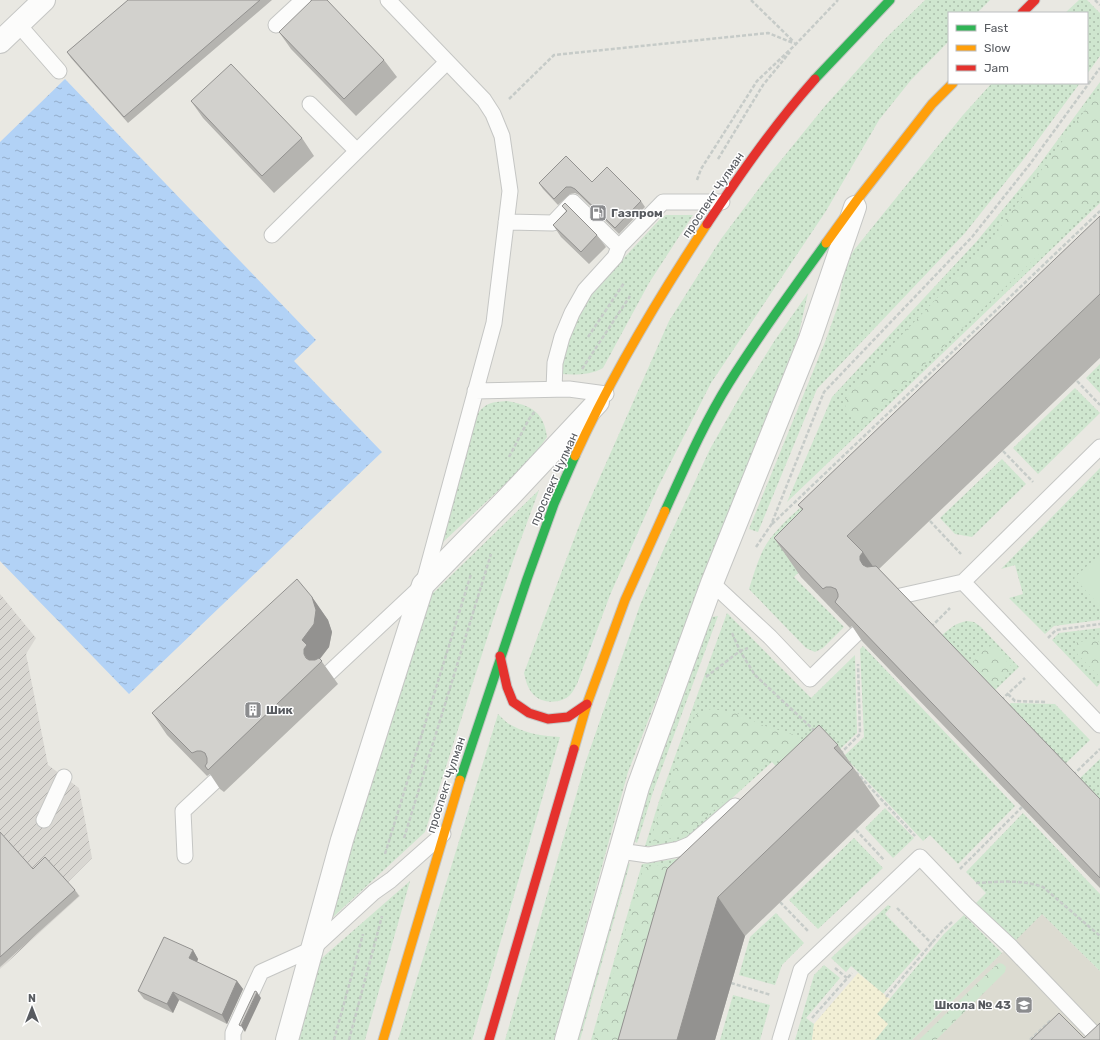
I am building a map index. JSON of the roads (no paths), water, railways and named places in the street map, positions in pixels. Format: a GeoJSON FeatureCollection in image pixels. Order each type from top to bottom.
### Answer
{"type":"FeatureCollection","features":[{"type":"Feature","properties":{"kind":"main road","name":"проспект Чулман"},"geometry":{"type":"LineString","coordinates":[[383,1040],[443,834],[500,656],[535,553],[560,491],[606,394],[660,297],[722,202],[780,121],[822,70],[890,0]]}},
{"type":"Feature","properties":{"kind":"main road"},"geometry":{"type":"LineString","coordinates":[[1023,12],[1035,0]]}},
{"type":"Feature","properties":{"kind":"main road"},"geometry":{"type":"LineString","coordinates":[[489,1040],[587,704],[625,600],[694,447],[728,384],[765,328],[858,200],[932,104],[952,84]]}},
{"type":"Feature","properties":{"kind":"main road"},"geometry":{"type":"LineString","coordinates":[[500,656],[507,687],[513,702],[529,713],[548,719],[568,717],[587,704]]}},
{"type":"Feature","properties":{"kind":"street"},"geometry":{"type":"LineString","coordinates":[[0,42],[44,0]]}},
{"type":"Feature","properties":{"kind":"street"},"geometry":{"type":"LineString","coordinates":[[566,1040],[638,787],[712,583],[810,339],[858,200]]}},
{"type":"Feature","properties":{"kind":"street"},"geometry":{"type":"LineString","coordinates":[[287,1040],[342,840],[422,584],[509,497],[606,394]]}},
{"type":"Feature","properties":{"kind":"lane"},"geometry":{"type":"LineString","coordinates":[[276,25],[303,0]]}},
{"type":"Feature","properties":{"kind":"lane"},"geometry":{"type":"LineString","coordinates":[[328,674],[422,584],[494,323],[510,191],[502,136],[493,114],[484,100],[388,0]]}},
{"type":"Feature","properties":{"kind":"lane"},"geometry":{"type":"LineString","coordinates":[[18,24],[59,71]]}},
{"type":"Feature","properties":{"kind":"lane"},"geometry":{"type":"LineString","coordinates":[[272,235],[447,62]]}},
{"type":"Feature","properties":{"kind":"lane"},"geometry":{"type":"LineString","coordinates":[[310,104],[357,151]]}},
{"type":"Feature","properties":{"kind":"lane"},"geometry":{"type":"LineString","coordinates":[[506,222],[553,223],[573,202],[619,247]]}},
{"type":"Feature","properties":{"kind":"lane"},"geometry":{"type":"LineString","coordinates":[[554,389],[555,363],[562,337],[572,313],[585,290],[615,256],[619,247],[663,202],[722,202]]}},
{"type":"Feature","properties":{"kind":"lane"},"geometry":{"type":"LineString","coordinates":[[475,391],[569,389],[606,394]]}},
{"type":"Feature","properties":{"kind":"lane"},"geometry":{"type":"LineString","coordinates":[[896,597],[963,582],[1100,447]]}},
{"type":"Feature","properties":{"kind":"lane"},"geometry":{"type":"LineString","coordinates":[[963,582],[1100,725]]}},
{"type":"Feature","properties":{"kind":"lane"},"geometry":{"type":"LineString","coordinates":[[712,583],[770,637],[810,679],[856,634]]}},
{"type":"Feature","properties":{"kind":"lane"},"geometry":{"type":"LineString","coordinates":[[44,820],[64,777]]}},
{"type":"Feature","properties":{"kind":"lane"},"geometry":{"type":"LineString","coordinates":[[186,856],[182,812],[214,782]]}},
{"type":"Feature","properties":{"kind":"lane"},"geometry":{"type":"LineString","coordinates":[[620,851],[648,855],[679,849],[691,844],[748,794]]}},
{"type":"Feature","properties":{"kind":"lane"},"geometry":{"type":"LineString","coordinates":[[233,1040],[233,1033],[261,972],[312,949],[374,892],[391,880],[443,834]]}},
{"type":"Feature","properties":{"kind":"lane"},"geometry":{"type":"LineString","coordinates":[[780,1040],[800,970],[920,857],[968,907],[1010,946],[1100,1040]]}},
{"type":"Feature","properties":{"kind":"water"},"geometry":{"type":"Polygon","coordinates":[[[65,79],[316,340],[294,361],[382,452],[129,694],[0,561],[0,142],[65,79]]]}},
{"type":"Feature","properties":{"kind":"place","name":"Газпром"},"geometry":{"type":"Point","coordinates":[598,213]}},
{"type":"Feature","properties":{"kind":"place","name":"Шик"},"geometry":{"type":"Point","coordinates":[253,710]}},
{"type":"Feature","properties":{"kind":"place","name":"Школа № 43"},"geometry":{"type":"Point","coordinates":[1024,1005]}}]}
